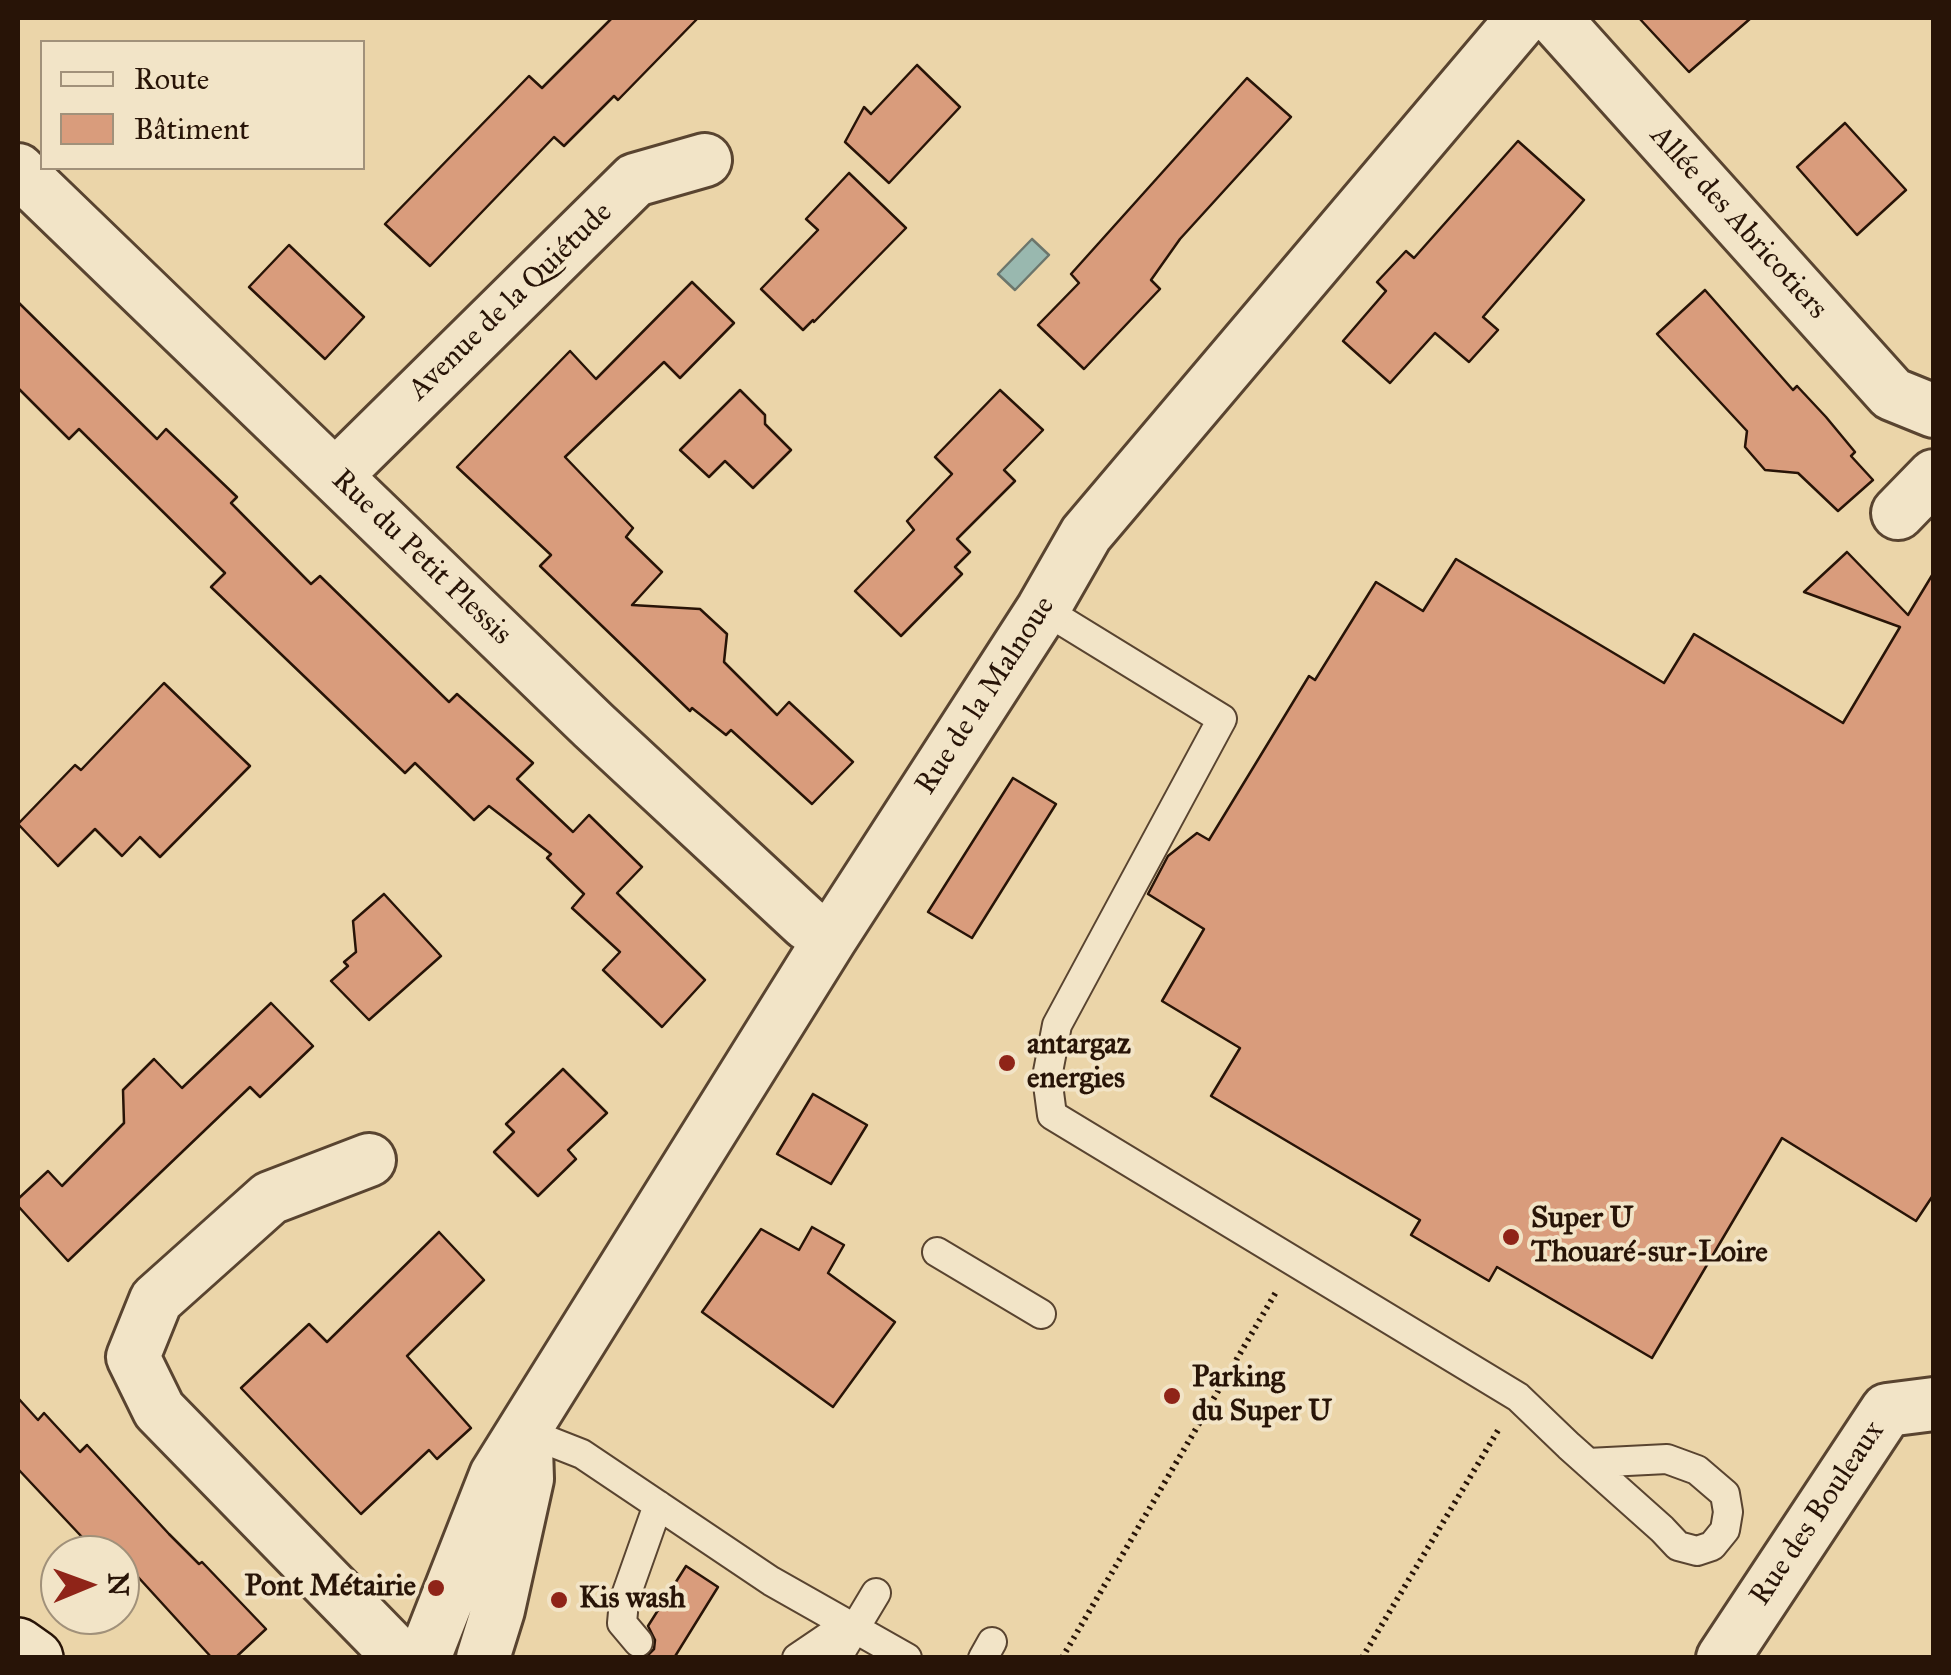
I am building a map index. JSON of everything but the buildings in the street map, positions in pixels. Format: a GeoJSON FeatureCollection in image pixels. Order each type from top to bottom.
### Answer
{"type":"FeatureCollection","features":[{"type":"Feature","properties":{"kind":"street","name":"Rue de la Malnoue"},"geometry":{"type":"LineString","coordinates":[[424,1658],[496,1475],[830,939],[1043,609],[1086,534],[1523,18]]}},
{"type":"Feature","properties":{"kind":"street","name":"Allée des Abricotiers"},"geometry":{"type":"LineString","coordinates":[[1554,18],[1892,394],[1934,412]]}},
{"type":"Feature","properties":{"kind":"street","name":"Avenue de la Quiétude"},"geometry":{"type":"LineString","coordinates":[[335,476],[634,180],[705,160]]}},
{"type":"Feature","properties":{"kind":"street","name":"Rue du Petit Plessis"},"geometry":{"type":"LineString","coordinates":[[18,170],[594,726],[806,923],[830,939]]}},
{"type":"Feature","properties":{"kind":"street"},"geometry":{"type":"LineString","coordinates":[[369,1160],[270,1198],[156,1300],[134,1357],[159,1410],[400,1658]]}},
{"type":"Feature","properties":{"kind":"street","name":"Rue des Bouleaux"},"geometry":{"type":"LineString","coordinates":[[1723,1658],[1887,1410],[1934,1404]]}},
{"type":"Feature","properties":{"kind":"street"},"geometry":{"type":"LineString","coordinates":[[483,1658],[528,1479],[526,1432]]}},
{"type":"Feature","properties":{"kind":"street"},"geometry":{"type":"LineString","coordinates":[[18,1646],[34,1658]]}},
{"type":"Feature","properties":{"kind":"lane"},"geometry":{"type":"LineString","coordinates":[[1043,609],[1222,719],[1057,1025],[1047,1077],[1052,1116],[1518,1397],[1588,1463],[1662,1529],[1678,1546],[1697,1552],[1712,1546],[1725,1530],[1725,1494],[1697,1470],[1667,1459],[1588,1463]]}},
{"type":"Feature","properties":{"kind":"lane"},"geometry":{"type":"LineString","coordinates":[[937,1252],[1040,1314]]}},
{"type":"Feature","properties":{"kind":"lane"},"geometry":{"type":"LineString","coordinates":[[526,1432],[582,1454],[771,1581],[907,1658]]}},
{"type":"Feature","properties":{"kind":"lane"},"geometry":{"type":"LineString","coordinates":[[638,1642],[622,1623],[624,1601],[658,1505]]}},
{"type":"Feature","properties":{"kind":"lane"},"geometry":{"type":"LineString","coordinates":[[837,1658],[876,1592]]}},
{"type":"Feature","properties":{"kind":"lane"},"geometry":{"type":"LineString","coordinates":[[797,1658],[828,1637],[854,1630]]}},
{"type":"Feature","properties":{"kind":"path"},"geometry":{"type":"LineString","coordinates":[[1062,1658],[1294,1261]]}},
{"type":"Feature","properties":{"kind":"path"},"geometry":{"type":"LineString","coordinates":[[1362,1658],[1518,1397]]}},
{"type":"Feature","properties":{"kind":"water"},"geometry":{"type":"Polygon","coordinates":[[[1032,239],[1049,255],[1015,290],[998,274],[1032,239]]]}},
{"type":"Feature","properties":{"kind":"place","name":"antargaz energies"},"geometry":{"type":"Point","coordinates":[1007,1063]}},
{"type":"Feature","properties":{"kind":"place","name":"Super U Thouaré-sur-Loire"},"geometry":{"type":"Point","coordinates":[1511,1237]}},
{"type":"Feature","properties":{"kind":"place","name":"Parking du Super U"},"geometry":{"type":"Point","coordinates":[1172,1396]}},
{"type":"Feature","properties":{"kind":"place","name":"Pont Métairie"},"geometry":{"type":"Point","coordinates":[436,1588]}},
{"type":"Feature","properties":{"kind":"place","name":"Kis wash"},"geometry":{"type":"Point","coordinates":[559,1600]}}]}
